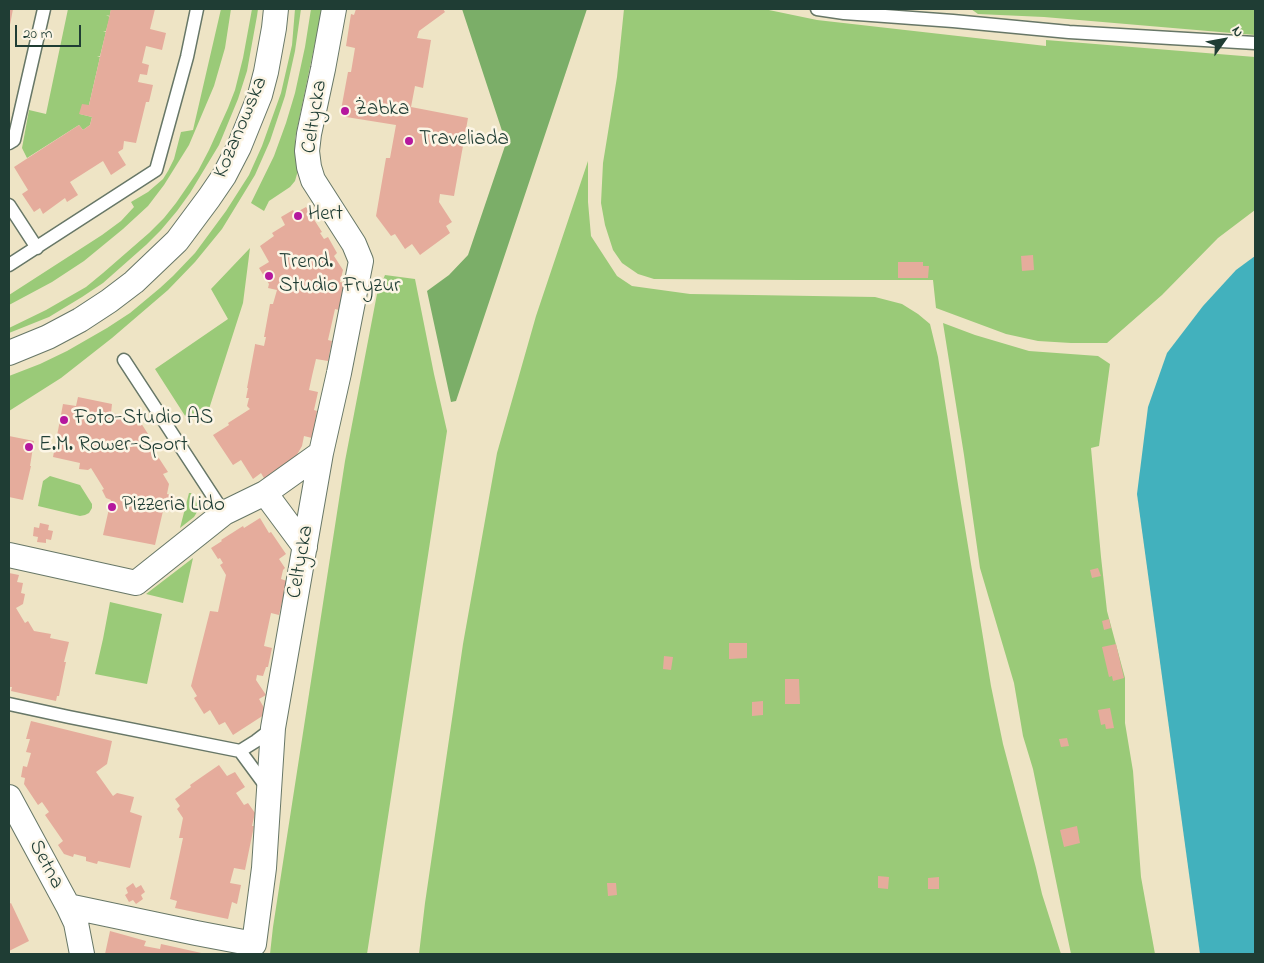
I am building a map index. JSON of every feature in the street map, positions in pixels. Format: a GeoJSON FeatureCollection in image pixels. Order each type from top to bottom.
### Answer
{"type":"FeatureCollection","features":[{"type":"Feature","properties":{"kind":"street","name":"Kozanowska"},"geometry":{"type":"LineString","coordinates":[[9,353],[48,337],[80,320],[109,301],[134,282],[177,241],[224,176],[239,147],[260,95],[266,72],[276,9]]}},
{"type":"Feature","properties":{"kind":"street","name":"Celtycka"},"geometry":{"type":"LineString","coordinates":[[68,906],[254,944],[264,868],[273,728],[321,453],[361,261],[354,244],[313,180],[307,152],[334,9]]}},
{"type":"Feature","properties":{"kind":"street"},"geometry":{"type":"LineString","coordinates":[[9,555],[136,583],[224,513],[265,493],[321,453]]}},
{"type":"Feature","properties":{"kind":"street"},"geometry":{"type":"LineString","coordinates":[[265,493],[305,547]]}},
{"type":"Feature","properties":{"kind":"street","name":"Setna"},"geometry":{"type":"LineString","coordinates":[[9,797],[68,906],[76,924],[82,954]]}},
{"type":"Feature","properties":{"kind":"lane"},"geometry":{"type":"LineString","coordinates":[[9,144],[14,140],[44,9]]}},
{"type":"Feature","properties":{"kind":"lane"},"geometry":{"type":"LineString","coordinates":[[9,265],[156,170],[187,58],[197,9]]}},
{"type":"Feature","properties":{"kind":"lane"},"geometry":{"type":"LineString","coordinates":[[817,9],[844,13],[1069,32],[1255,43]]}},
{"type":"Feature","properties":{"kind":"lane"},"geometry":{"type":"LineString","coordinates":[[9,205],[36,248]]}},
{"type":"Feature","properties":{"kind":"lane"},"geometry":{"type":"LineString","coordinates":[[124,360],[224,513]]}},
{"type":"Feature","properties":{"kind":"lane"},"geometry":{"type":"LineString","coordinates":[[9,704],[240,751],[269,791]]}},
{"type":"Feature","properties":{"kind":"lane"},"geometry":{"type":"LineString","coordinates":[[240,751],[273,728]]}},
{"type":"Feature","properties":{"kind":"green space"},"geometry":{"type":"Polygon","coordinates":[[[68,9],[111,9],[110,16],[106,15],[110,17],[106,31],[103,31],[106,32],[100,56],[97,56],[100,57],[89,105],[80,114],[92,117],[90,125],[83,130],[79,125],[27,158],[22,148],[29,110],[46,114],[68,9]]]}},
{"type":"Feature","properties":{"kind":"green space"},"geometry":{"type":"Polygon","coordinates":[[[221,9],[231,9],[225,48],[214,86],[189,145],[164,185],[148,206],[84,261],[52,282],[9,305],[9,295],[121,221],[134,207],[131,202],[148,192],[163,179],[174,159],[181,132],[193,130],[221,9]]]}},
{"type":"Feature","properties":{"kind":"green space"},"geometry":{"type":"Polygon","coordinates":[[[252,9],[258,9],[257,16],[247,71],[238,99],[219,145],[177,211],[146,245],[103,283],[49,317],[9,333],[9,328],[46,310],[86,287],[149,233],[176,203],[198,171],[228,108],[235,90],[243,58],[252,9]]]}},
{"type":"Feature","properties":{"kind":"green space"},"geometry":{"type":"Polygon","coordinates":[[[295,9],[301,9],[295,51],[285,96],[270,141],[255,175],[222,229],[195,262],[168,290],[112,338],[61,378],[9,411],[9,376],[67,351],[130,313],[173,276],[195,253],[226,211],[249,175],[262,146],[281,93],[292,45],[295,9]]]}},
{"type":"Feature","properties":{"kind":"green space"},"geometry":{"type":"Polygon","coordinates":[[[311,9],[322,9],[295,139],[299,167],[295,181],[290,187],[269,201],[264,211],[251,203],[274,156],[286,123],[295,93],[311,9]]]}},
{"type":"Feature","properties":{"kind":"green space"},"geometry":{"type":"Polygon","coordinates":[[[462,9],[587,9],[456,401],[451,402],[427,291],[449,275],[468,255],[506,143],[462,9]]]}},
{"type":"Feature","properties":{"kind":"green space"},"geometry":{"type":"Polygon","coordinates":[[[624,9],[764,9],[817,20],[1046,46],[1046,40],[1255,57],[1255,210],[1218,238],[1162,295],[1107,343],[1038,341],[1006,334],[936,308],[933,280],[654,279],[638,274],[622,263],[613,250],[605,225],[601,203],[603,163],[617,77],[624,9]]]}},
{"type":"Feature","properties":{"kind":"green space"},"geometry":{"type":"Polygon","coordinates":[[[971,9],[1255,9],[1255,35],[1044,17],[978,14],[971,9]]]}},
{"type":"Feature","properties":{"kind":"green space"},"geometry":{"type":"Polygon","coordinates":[[[588,161],[588,202],[591,236],[617,276],[632,286],[690,294],[875,297],[902,304],[930,324],[938,357],[991,686],[1003,744],[1042,894],[1061,954],[419,954],[463,644],[497,453],[536,316],[588,161]]]}},
{"type":"Feature","properties":{"kind":"green space"},"geometry":{"type":"Polygon","coordinates":[[[250,248],[243,303],[209,409],[189,422],[155,369],[228,319],[211,289],[250,248]]]}},
{"type":"Feature","properties":{"kind":"green space"},"geometry":{"type":"Polygon","coordinates":[[[385,275],[415,279],[447,431],[367,954],[270,954],[345,461],[377,294],[385,275]]]}},
{"type":"Feature","properties":{"kind":"green space"},"geometry":{"type":"Polygon","coordinates":[[[943,323],[975,335],[1029,351],[1098,356],[1110,364],[1099,446],[1091,448],[1107,611],[1125,678],[1125,723],[1133,771],[1141,877],[1155,954],[1071,954],[1033,769],[1023,736],[1014,683],[980,568],[943,323]]]}},
{"type":"Feature","properties":{"kind":"green space"},"geometry":{"type":"Polygon","coordinates":[[[50,476],[80,485],[92,504],[89,513],[80,516],[38,506],[43,481],[50,476]]]}},
{"type":"Feature","properties":{"kind":"green space"},"geometry":{"type":"Polygon","coordinates":[[[189,493],[191,493],[196,501],[198,506],[197,512],[194,517],[180,528],[189,493]]]}},
{"type":"Feature","properties":{"kind":"green space"},"geometry":{"type":"Polygon","coordinates":[[[193,558],[183,603],[146,594],[193,558]]]}},
{"type":"Feature","properties":{"kind":"green space"},"geometry":{"type":"Polygon","coordinates":[[[110,602],[162,614],[147,684],[95,674],[110,602]]]}},
{"type":"Feature","properties":{"kind":"water"},"geometry":{"type":"Polygon","coordinates":[[[1255,256],[1255,954],[1200,954],[1137,494],[1148,407],[1167,353],[1203,306],[1236,270],[1255,256]]]}},
{"type":"Feature","properties":{"kind":"building"},"geometry":{"type":"Polygon","coordinates":[[[9,9],[13,9],[10,25],[9,25],[9,9]]]}},
{"type":"Feature","properties":{"kind":"building"},"geometry":{"type":"Polygon","coordinates":[[[111,9],[155,9],[150,29],[166,33],[162,50],[146,46],[142,63],[149,65],[147,75],[140,74],[138,82],[153,85],[149,102],[146,102],[136,143],[124,141],[123,149],[118,152],[126,165],[111,175],[103,161],[70,182],[78,195],[67,202],[65,198],[43,214],[40,208],[34,212],[22,194],[28,190],[14,167],[79,125],[83,130],[90,125],[92,117],[79,114],[82,104],[89,105],[111,9]]]}},
{"type":"Feature","properties":{"kind":"building"},"geometry":{"type":"Polygon","coordinates":[[[356,9],[443,9],[445,12],[419,31],[417,38],[431,40],[423,88],[415,86],[411,107],[468,118],[454,196],[440,194],[439,202],[452,222],[446,226],[450,233],[420,255],[412,244],[405,249],[395,234],[391,236],[376,216],[386,158],[390,158],[396,125],[346,117],[341,110],[348,72],[351,72],[355,48],[346,46],[351,14],[354,15],[356,9]]]}},
{"type":"Feature","properties":{"kind":"building"},"geometry":{"type":"Polygon","coordinates":[[[306,207],[322,232],[320,233],[324,239],[328,237],[337,253],[334,256],[343,270],[340,282],[345,283],[339,310],[335,309],[328,340],[332,341],[328,361],[316,359],[309,390],[318,392],[314,410],[317,411],[312,438],[304,436],[302,446],[295,458],[265,480],[261,473],[253,479],[241,460],[233,465],[213,435],[250,409],[247,406],[249,398],[246,398],[255,344],[264,346],[270,304],[273,304],[277,290],[268,288],[269,284],[259,268],[269,262],[260,246],[274,236],[272,233],[285,225],[281,217],[293,210],[295,213],[306,207]]]}},
{"type":"Feature","properties":{"kind":"building"},"geometry":{"type":"Polygon","coordinates":[[[1033,255],[1034,270],[1022,271],[1021,256],[1033,255]]]}},
{"type":"Feature","properties":{"kind":"building"},"geometry":{"type":"Polygon","coordinates":[[[898,262],[923,262],[923,266],[929,266],[928,278],[898,278],[898,262]]]}},
{"type":"Feature","properties":{"kind":"building"},"geometry":{"type":"Polygon","coordinates":[[[78,397],[112,404],[111,413],[121,415],[127,425],[134,420],[138,426],[141,423],[148,434],[141,438],[149,451],[153,449],[168,472],[163,474],[169,484],[167,494],[174,496],[172,506],[168,505],[166,512],[163,511],[155,545],[103,535],[111,500],[106,498],[102,490],[104,489],[91,468],[88,470],[79,469],[80,463],[53,457],[63,404],[76,406],[78,397]]]}},
{"type":"Feature","properties":{"kind":"building"},"geometry":{"type":"Polygon","coordinates":[[[9,436],[34,441],[31,466],[23,500],[9,497],[9,436]]]}},
{"type":"Feature","properties":{"kind":"building"},"geometry":{"type":"Polygon","coordinates":[[[260,518],[286,554],[279,559],[285,568],[281,579],[287,581],[279,615],[271,613],[264,646],[272,648],[268,667],[266,667],[263,676],[257,675],[256,680],[266,695],[259,699],[267,713],[233,735],[225,722],[219,725],[210,710],[204,714],[194,698],[197,696],[191,686],[210,611],[218,612],[226,575],[220,565],[223,563],[211,548],[243,526],[244,528],[260,518]]]}},
{"type":"Feature","properties":{"kind":"building"},"geometry":{"type":"Polygon","coordinates":[[[40,523],[49,525],[48,530],[53,531],[51,540],[46,539],[46,543],[37,542],[38,537],[33,536],[34,527],[39,528],[40,523]]]}},
{"type":"Feature","properties":{"kind":"building"},"geometry":{"type":"Polygon","coordinates":[[[1098,568],[1101,576],[1092,578],[1090,570],[1098,568]]]}},
{"type":"Feature","properties":{"kind":"building"},"geometry":{"type":"Polygon","coordinates":[[[9,573],[19,575],[17,582],[23,583],[21,593],[25,594],[23,604],[16,608],[25,623],[28,621],[34,631],[51,634],[50,638],[69,642],[59,696],[57,696],[56,701],[11,691],[12,687],[9,687],[9,573]]]}},
{"type":"Feature","properties":{"kind":"building"},"geometry":{"type":"Polygon","coordinates":[[[1109,619],[1111,628],[1104,630],[1102,621],[1109,619]]]}},
{"type":"Feature","properties":{"kind":"building"},"geometry":{"type":"Polygon","coordinates":[[[729,643],[747,643],[747,658],[729,659],[729,643]]]}},
{"type":"Feature","properties":{"kind":"building"},"geometry":{"type":"Polygon","coordinates":[[[1116,644],[1124,678],[1113,681],[1112,676],[1109,677],[1102,647],[1116,644]]]}},
{"type":"Feature","properties":{"kind":"building"},"geometry":{"type":"Polygon","coordinates":[[[664,656],[673,657],[671,670],[663,669],[664,656]]]}},
{"type":"Feature","properties":{"kind":"building"},"geometry":{"type":"Polygon","coordinates":[[[785,679],[799,679],[800,704],[785,704],[785,679]]]}},
{"type":"Feature","properties":{"kind":"building"},"geometry":{"type":"Polygon","coordinates":[[[763,701],[763,715],[752,716],[752,702],[763,701]]]}},
{"type":"Feature","properties":{"kind":"building"},"geometry":{"type":"Polygon","coordinates":[[[1110,708],[1114,728],[1106,729],[1105,724],[1101,725],[1098,710],[1110,708]]]}},
{"type":"Feature","properties":{"kind":"building"},"geometry":{"type":"Polygon","coordinates":[[[31,721],[112,741],[107,764],[96,772],[113,796],[117,793],[134,797],[130,812],[142,816],[130,868],[98,861],[97,864],[86,861],[86,857],[74,854],[73,857],[64,854],[58,845],[63,841],[45,815],[49,812],[42,802],[38,805],[24,784],[25,778],[21,777],[23,766],[27,767],[31,753],[26,752],[30,739],[26,739],[31,721]]]}},
{"type":"Feature","properties":{"kind":"building"},"geometry":{"type":"Polygon","coordinates":[[[1067,738],[1069,746],[1061,747],[1059,739],[1067,738]]]}},
{"type":"Feature","properties":{"kind":"building"},"geometry":{"type":"Polygon","coordinates":[[[219,765],[227,776],[235,772],[245,787],[236,793],[244,805],[248,803],[255,813],[245,870],[234,868],[230,883],[241,885],[237,904],[232,902],[228,919],[175,908],[177,901],[170,899],[183,838],[179,838],[183,818],[177,809],[180,806],[175,799],[191,787],[190,785],[219,765]]]}},
{"type":"Feature","properties":{"kind":"building"},"geometry":{"type":"Polygon","coordinates":[[[1077,826],[1080,843],[1064,847],[1060,830],[1077,826]]]}},
{"type":"Feature","properties":{"kind":"building"},"geometry":{"type":"Polygon","coordinates":[[[878,876],[889,877],[888,889],[878,888],[878,876]]]}},
{"type":"Feature","properties":{"kind":"building"},"geometry":{"type":"Polygon","coordinates":[[[939,877],[939,889],[928,889],[928,878],[939,877]]]}},
{"type":"Feature","properties":{"kind":"building"},"geometry":{"type":"Polygon","coordinates":[[[133,883],[136,888],[141,885],[145,892],[141,895],[143,899],[136,904],[133,900],[129,902],[125,895],[128,893],[126,888],[133,883]]]}},
{"type":"Feature","properties":{"kind":"building"},"geometry":{"type":"Polygon","coordinates":[[[607,883],[616,883],[617,895],[608,896],[607,883]]]}},
{"type":"Feature","properties":{"kind":"building"},"geometry":{"type":"Polygon","coordinates":[[[11,903],[29,941],[9,951],[9,904],[11,903]]]}},
{"type":"Feature","properties":{"kind":"building"},"geometry":{"type":"Polygon","coordinates":[[[110,931],[146,941],[144,946],[160,949],[161,944],[206,954],[105,954],[110,931]]]}},
{"type":"Feature","properties":{"kind":"place","name":"Żabka"},"geometry":{"type":"Point","coordinates":[345,111]}},
{"type":"Feature","properties":{"kind":"place","name":"Traveliada"},"geometry":{"type":"Point","coordinates":[409,141]}},
{"type":"Feature","properties":{"kind":"place","name":"Hert"},"geometry":{"type":"Point","coordinates":[298,216]}},
{"type":"Feature","properties":{"kind":"place","name":"Trend. Studio Fryzur"},"geometry":{"type":"Point","coordinates":[269,276]}},
{"type":"Feature","properties":{"kind":"place","name":"Foto-Studio AS"},"geometry":{"type":"Point","coordinates":[64,420]}},
{"type":"Feature","properties":{"kind":"place","name":"E.M. Rower-Sport"},"geometry":{"type":"Point","coordinates":[29,447]}},
{"type":"Feature","properties":{"kind":"place","name":"Pizzeria Lido"},"geometry":{"type":"Point","coordinates":[112,507]}}]}
